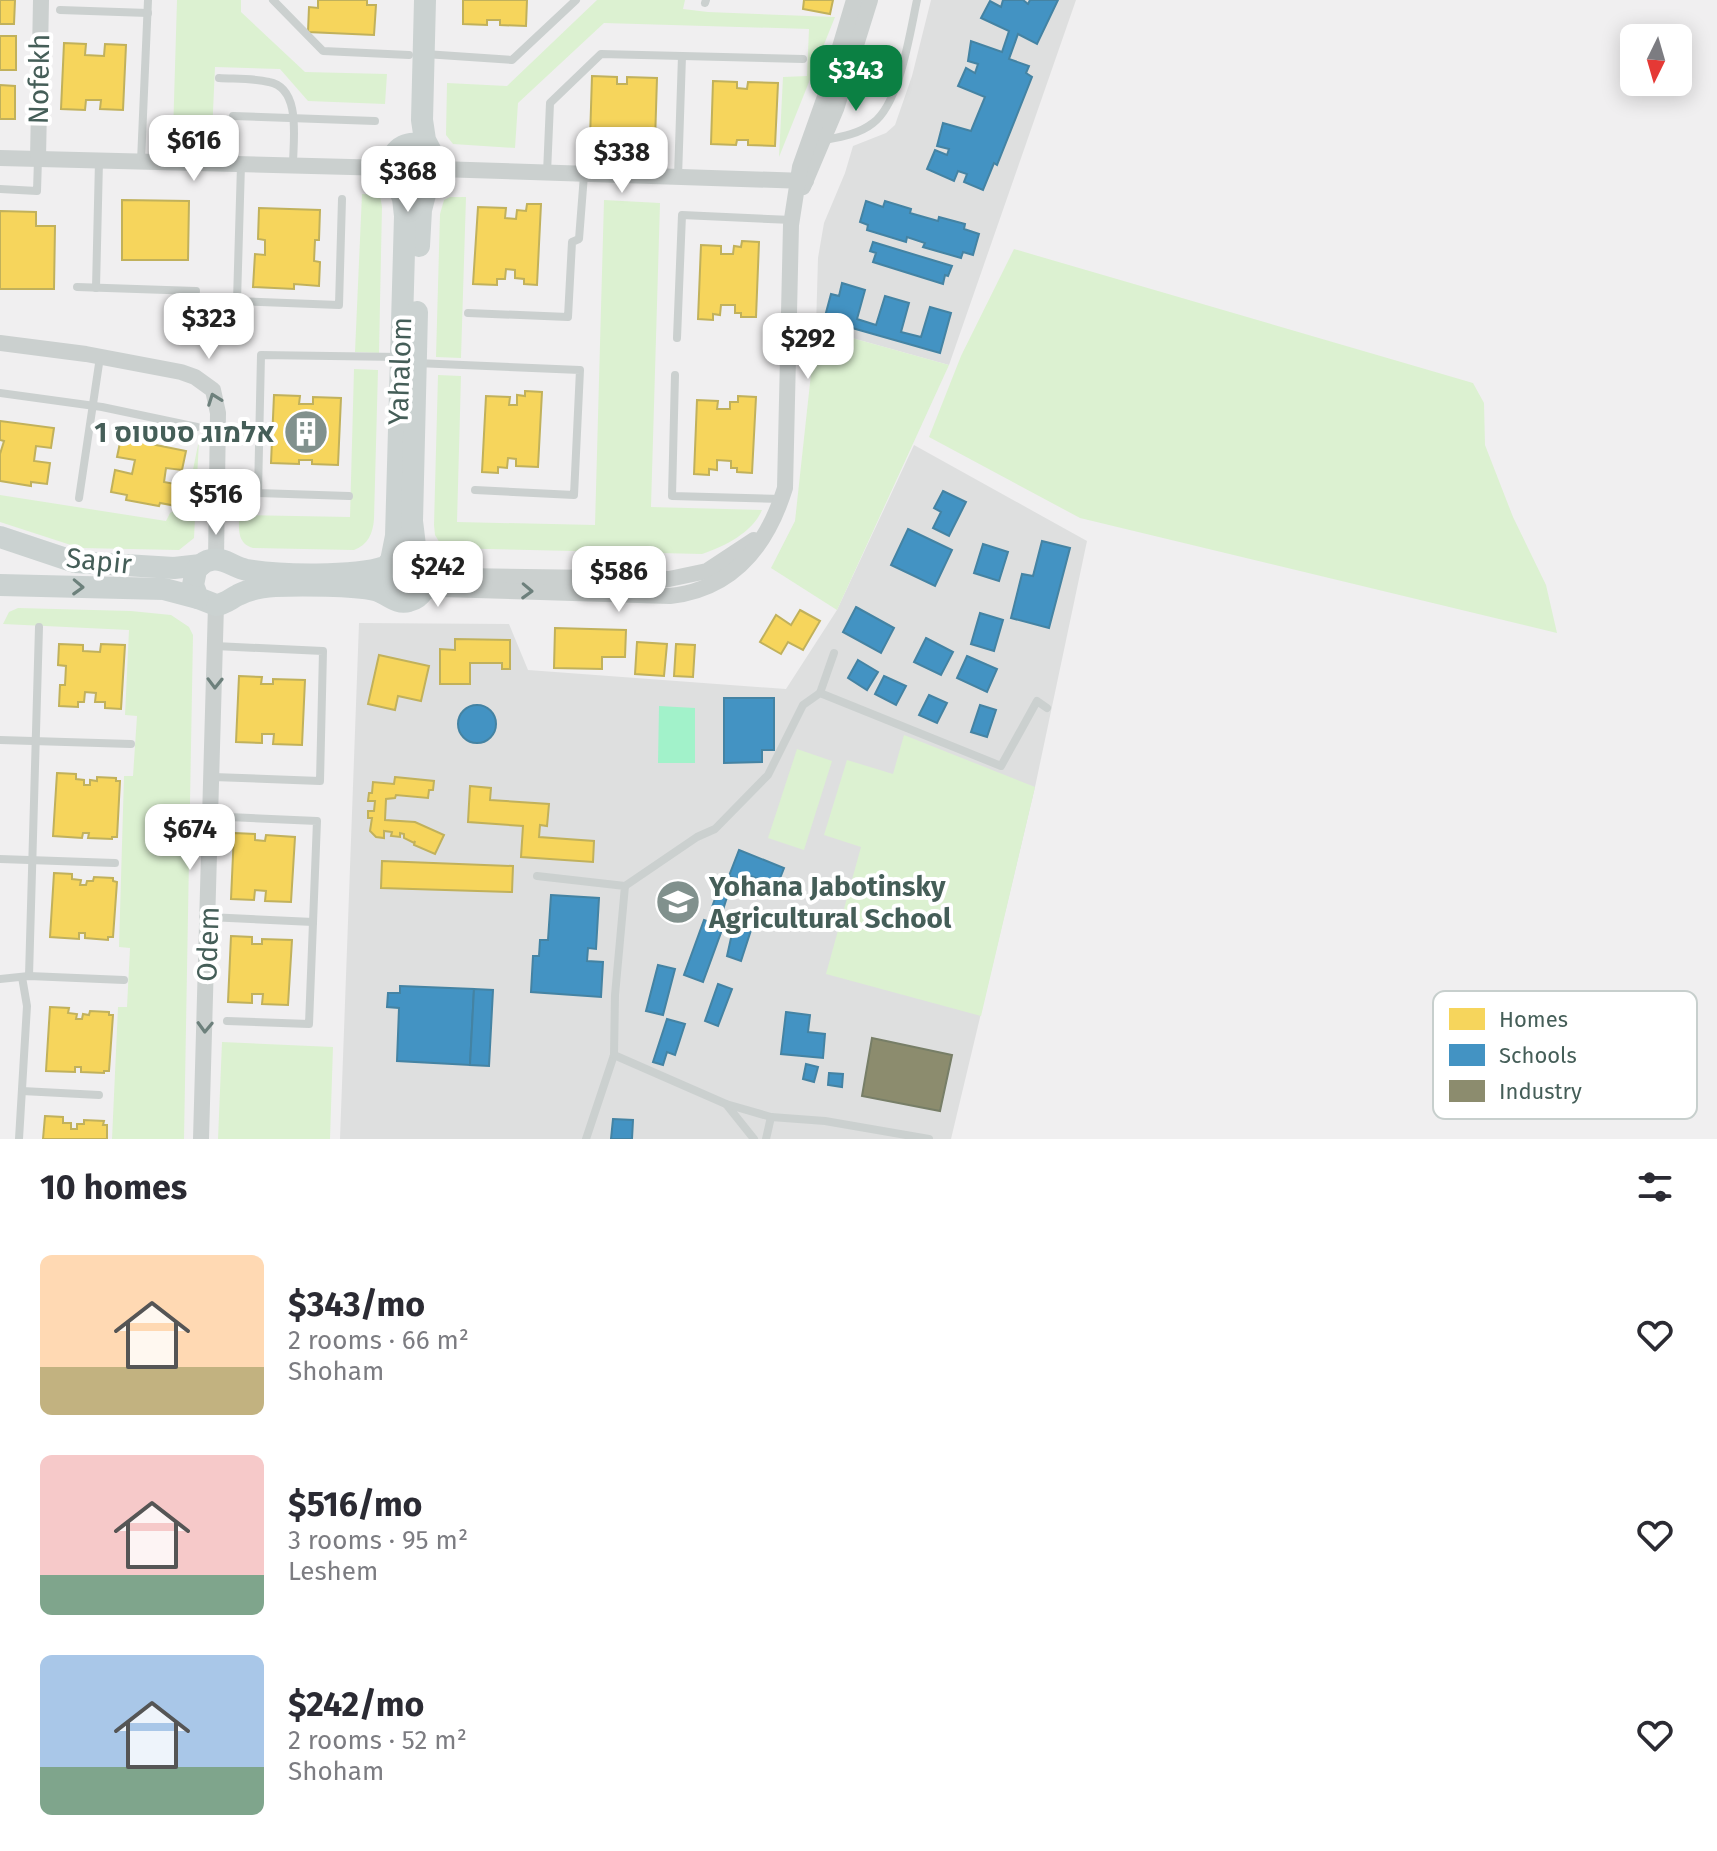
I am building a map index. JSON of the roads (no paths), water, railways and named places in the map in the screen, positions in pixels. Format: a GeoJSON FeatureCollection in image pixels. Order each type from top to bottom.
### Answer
{"type":"FeatureCollection","features":[{"type":"Feature","properties":{"kind":"street","name":"Nofekh"},"geometry":{"type":"LineString","coordinates":[[38,159],[41,0]]}},
{"type":"Feature","properties":{"kind":"street","name":"Yahalom"},"geometry":{"type":"LineString","coordinates":[[388,564],[396,536],[419,222],[431,168],[422,132],[410,0]]}},
{"type":"Feature","properties":{"kind":"street","name":"Yahalom"},"geometry":{"type":"LineString","coordinates":[[419,565],[412,521],[405,207],[395,166],[407,123],[425,0]]}},
{"type":"Feature","properties":{"kind":"street"},"geometry":{"type":"LineString","coordinates":[[216,563],[193,577],[194,592],[215,601],[276,586],[372,590],[401,602],[408,602],[421,592],[441,589],[683,594],[707,588],[733,574],[765,532],[782,499],[786,475],[793,215],[802,181],[806,146],[826,94],[854,0]]}},
{"type":"Feature","properties":{"kind":"street"},"geometry":{"type":"LineString","coordinates":[[802,181],[824,140],[852,63],[870,0]]}},
{"type":"Feature","properties":{"kind":"street"},"geometry":{"type":"LineString","coordinates":[[0,158],[395,166],[415,143],[431,168]]}},
{"type":"Feature","properties":{"kind":"street"},"geometry":{"type":"LineString","coordinates":[[395,166],[407,191],[421,190],[431,168]]}},
{"type":"Feature","properties":{"kind":"street"},"geometry":{"type":"LineString","coordinates":[[431,168],[802,181]]}},
{"type":"Feature","properties":{"kind":"street"},"geometry":{"type":"LineString","coordinates":[[0,343],[181,372],[195,377],[213,390],[218,413],[216,563]]}},
{"type":"Feature","properties":{"kind":"street"},"geometry":{"type":"LineString","coordinates":[[388,596],[381,579],[388,564],[404,558],[462,576],[669,579],[707,571],[765,532]]}},
{"type":"Feature","properties":{"kind":"street","name":"Sapir"},"geometry":{"type":"LineString","coordinates":[[0,537],[75,562],[174,568],[216,563],[260,572],[339,573],[369,572],[388,564]]}},
{"type":"Feature","properties":{"kind":"street"},"geometry":{"type":"LineString","coordinates":[[215,601],[239,586],[236,571],[216,563]]}},
{"type":"Feature","properties":{"kind":"street"},"geometry":{"type":"LineString","coordinates":[[419,565],[425,582],[421,592]]}},
{"type":"Feature","properties":{"kind":"street","name":"Sapir"},"geometry":{"type":"LineString","coordinates":[[0,585],[164,589],[215,601]]}},
{"type":"Feature","properties":{"kind":"street","name":"Odem"},"geometry":{"type":"LineString","coordinates":[[201,1139],[213,777],[215,601]]}},
{"type":"Feature","properties":{"kind":"lane"},"geometry":{"type":"LineString","coordinates":[[141,161],[148,0]]}},
{"type":"Feature","properties":{"kind":"lane"},"geometry":{"type":"LineString","coordinates":[[273,0],[323,51],[512,60],[576,0]]}},
{"type":"Feature","properties":{"kind":"lane"},"geometry":{"type":"LineString","coordinates":[[824,140],[863,129],[884,111],[899,70],[917,0]]}},
{"type":"Feature","properties":{"kind":"lane"},"geometry":{"type":"LineString","coordinates":[[60,10],[148,13]]}},
{"type":"Feature","properties":{"kind":"lane"},"geometry":{"type":"LineString","coordinates":[[547,173],[550,103],[601,54],[803,59]]}},
{"type":"Feature","properties":{"kind":"lane"},"geometry":{"type":"LineString","coordinates":[[678,177],[682,56]]}},
{"type":"Feature","properties":{"kind":"lane"},"geometry":{"type":"LineString","coordinates":[[219,78],[272,82],[286,92],[292,106],[293,165]]}},
{"type":"Feature","properties":{"kind":"lane"},"geometry":{"type":"LineString","coordinates":[[233,116],[375,121]]}},
{"type":"Feature","properties":{"kind":"lane"},"geometry":{"type":"LineString","coordinates":[[0,189],[37,191],[38,159]]}},
{"type":"Feature","properties":{"kind":"lane"},"geometry":{"type":"LineString","coordinates":[[96,288],[99,160]]}},
{"type":"Feature","properties":{"kind":"lane"},"geometry":{"type":"LineString","coordinates":[[241,164],[237,301],[339,305],[342,199]]}},
{"type":"Feature","properties":{"kind":"lane"},"geometry":{"type":"LineString","coordinates":[[468,313],[568,317],[572,242],[579,239],[584,174]]}},
{"type":"Feature","properties":{"kind":"lane"},"geometry":{"type":"LineString","coordinates":[[677,338],[682,215],[793,215]]}},
{"type":"Feature","properties":{"kind":"lane"},"geometry":{"type":"LineString","coordinates":[[77,287],[196,291]]}},
{"type":"Feature","properties":{"kind":"lane"},"geometry":{"type":"LineString","coordinates":[[349,496],[258,493],[261,355],[580,370],[574,495],[475,490]]}},
{"type":"Feature","properties":{"kind":"lane"},"geometry":{"type":"LineString","coordinates":[[79,498],[100,357]]}},
{"type":"Feature","properties":{"kind":"lane"},"geometry":{"type":"LineString","coordinates":[[675,375],[672,496],[782,499]]}},
{"type":"Feature","properties":{"kind":"lane"},"geometry":{"type":"LineString","coordinates":[[0,393],[92,405],[197,427]]}},
{"type":"Feature","properties":{"kind":"lane"},"geometry":{"type":"LineString","coordinates":[[19,1139],[33,860],[39,627]]}},
{"type":"Feature","properties":{"kind":"lane"},"geometry":{"type":"LineString","coordinates":[[213,777],[320,781],[323,666],[323,651],[215,646]]}},
{"type":"Feature","properties":{"kind":"lane"},"geometry":{"type":"LineString","coordinates":[[537,876],[625,886],[697,837],[715,829],[768,775],[803,705],[820,693],[834,653]]}},
{"type":"Feature","properties":{"kind":"lane"},"geometry":{"type":"LineString","coordinates":[[820,693],[1001,766],[1037,701],[1047,708]]}},
{"type":"Feature","properties":{"kind":"lane"},"geometry":{"type":"LineString","coordinates":[[0,740],[131,744]]}},
{"type":"Feature","properties":{"kind":"lane"},"geometry":{"type":"LineString","coordinates":[[227,1021],[309,1024],[317,821],[229,817]]}},
{"type":"Feature","properties":{"kind":"lane"},"geometry":{"type":"LineString","coordinates":[[0,859],[115,863]]}},
{"type":"Feature","properties":{"kind":"lane"},"geometry":{"type":"LineString","coordinates":[[586,1139],[614,1055],[615,995],[625,886]]}},
{"type":"Feature","properties":{"kind":"lane"},"geometry":{"type":"LineString","coordinates":[[208,917],[313,922]]}},
{"type":"Feature","properties":{"kind":"lane"},"geometry":{"type":"LineString","coordinates":[[0,979],[26,976],[124,980]]}},
{"type":"Feature","properties":{"kind":"lane"},"geometry":{"type":"LineString","coordinates":[[614,1055],[726,1104],[771,1117],[825,1121],[929,1139]]}},
{"type":"Feature","properties":{"kind":"lane"},"geometry":{"type":"LineString","coordinates":[[22,1091],[99,1095]]}},
{"type":"Feature","properties":{"kind":"lane"},"geometry":{"type":"LineString","coordinates":[[726,1104],[754,1139]]}},
{"type":"Feature","properties":{"kind":"lane"},"geometry":{"type":"LineString","coordinates":[[766,1139],[771,1117]]}},
{"type":"Feature","properties":{"kind":"place","name":"אלמוג סטטוס 1"},"geometry":{"type":"Point","coordinates":[306,432]}},
{"type":"Feature","properties":{"kind":"place","name":"Yohana Jabotinsky Agricultural School"},"geometry":{"type":"Point","coordinates":[678,902]}}]}
